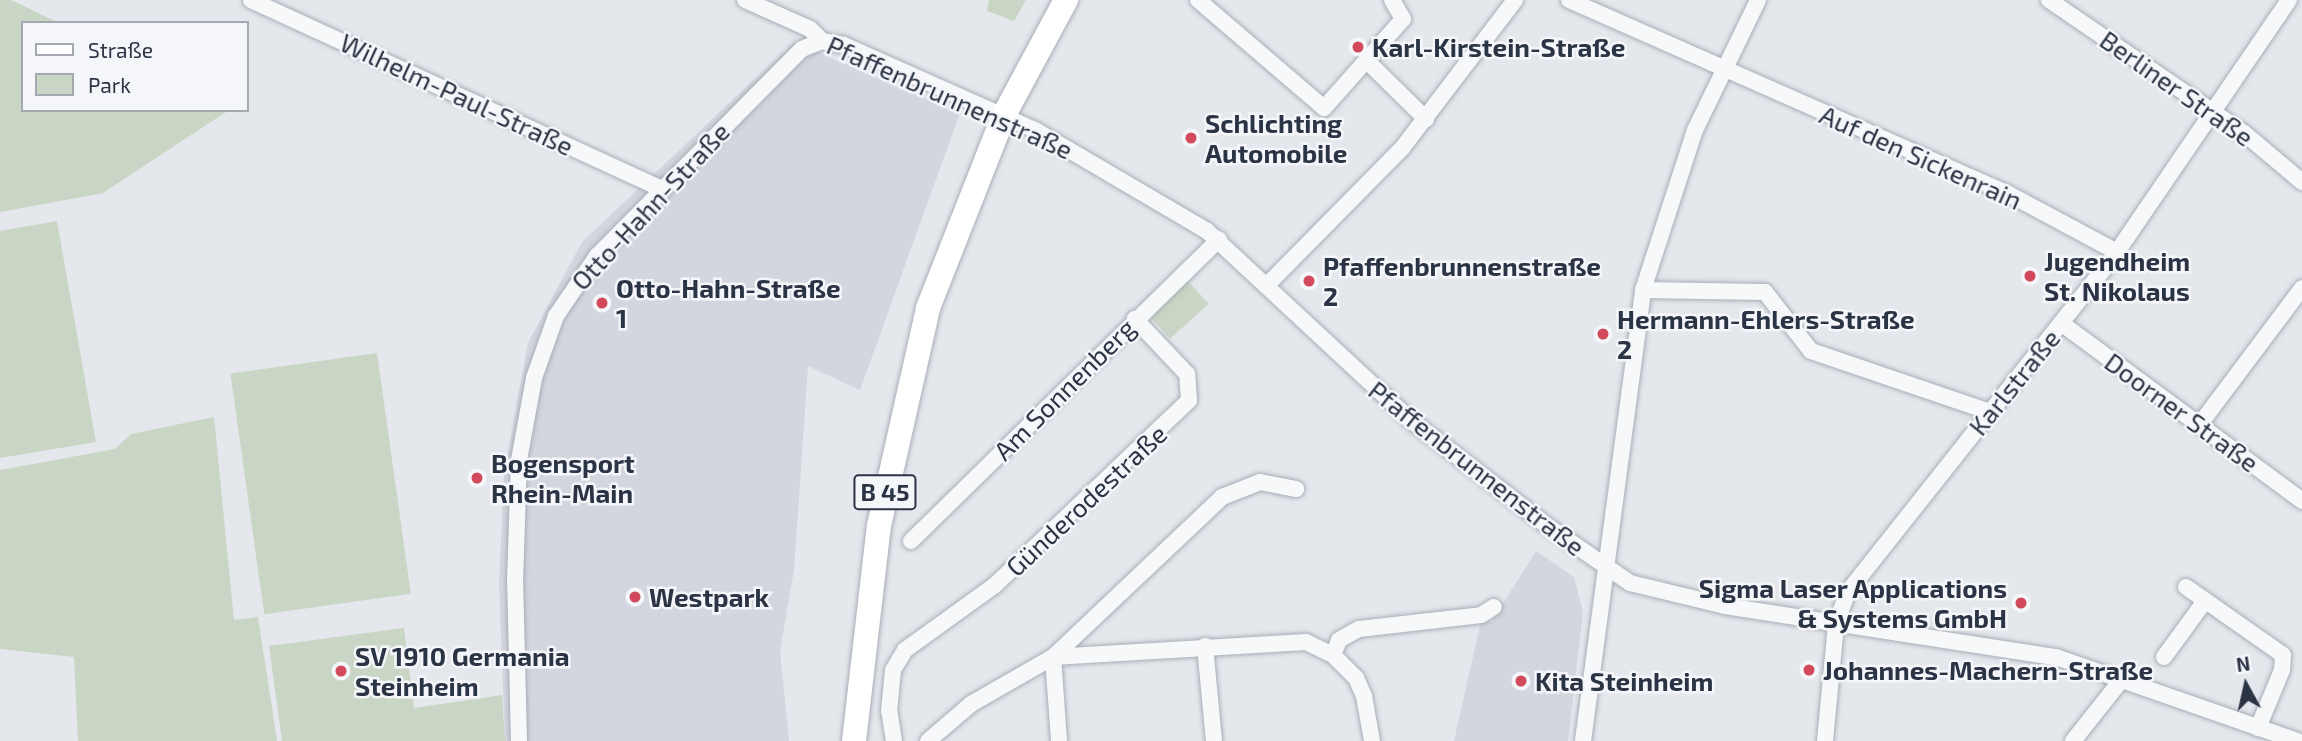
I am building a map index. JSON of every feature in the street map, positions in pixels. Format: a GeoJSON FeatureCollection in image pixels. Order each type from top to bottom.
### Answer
{"type":"FeatureCollection","features":[{"type":"Feature","properties":{"kind":"main road","name":"B 45"},"geometry":{"type":"LineString","coordinates":[[854,741],[874,558],[911,371],[936,284],[1004,115],[1066,0]]}},
{"type":"Feature","properties":{"kind":"street","name":"Wilhelm-Paul-Straße"},"geometry":{"type":"LineString","coordinates":[[251,0],[662,189]]}},
{"type":"Feature","properties":{"kind":"street","name":"Pfaffenbrunnenstraße"},"geometry":{"type":"LineString","coordinates":[[745,0],[810,29],[822,41],[844,45],[1004,115],[1219,239],[1391,403],[1630,583],[1666,594],[1836,624],[2056,657],[2123,678],[2297,741]]}},
{"type":"Feature","properties":{"kind":"street"},"geometry":{"type":"LineString","coordinates":[[1198,0],[1324,108],[1403,19],[1392,0]]}},
{"type":"Feature","properties":{"kind":"street"},"geometry":{"type":"LineString","coordinates":[[1268,284],[1426,119],[1515,0]]}},
{"type":"Feature","properties":{"kind":"street"},"geometry":{"type":"LineString","coordinates":[[1569,0],[1722,67]]}},
{"type":"Feature","properties":{"kind":"street"},"geometry":{"type":"LineString","coordinates":[[1583,741],[1643,290],[1681,167],[1722,67],[1758,0]]}},
{"type":"Feature","properties":{"kind":"street","name":"Berliner Straße"},"geometry":{"type":"LineString","coordinates":[[2049,0],[2212,111],[2302,181]]}},
{"type":"Feature","properties":{"kind":"street","name":"Karlstraße"},"geometry":{"type":"LineString","coordinates":[[1836,624],[1850,588],[2117,252],[2289,0]]}},
{"type":"Feature","properties":{"kind":"street","name":"Otto-Hahn-Straße"},"geometry":{"type":"LineString","coordinates":[[519,741],[516,520],[524,421],[534,377],[556,316],[573,285],[662,189],[802,49],[822,41]]}},
{"type":"Feature","properties":{"kind":"street"},"geometry":{"type":"LineString","coordinates":[[1367,61],[1426,119]]}},
{"type":"Feature","properties":{"kind":"street","name":"Auf den Sickenrain"},"geometry":{"type":"LineString","coordinates":[[1722,67],[2007,193],[2117,252]]}},
{"type":"Feature","properties":{"kind":"street","name":"Am Sonnenberg"},"geometry":{"type":"LineString","coordinates":[[911,541],[1219,239]]}},
{"type":"Feature","properties":{"kind":"street"},"geometry":{"type":"LineString","coordinates":[[2200,424],[2302,288]]}},
{"type":"Feature","properties":{"kind":"street"},"geometry":{"type":"LineString","coordinates":[[1643,290],[1765,292],[1811,351],[1990,412]]}},
{"type":"Feature","properties":{"kind":"street","name":"Günderodestraße"},"geometry":{"type":"LineString","coordinates":[[894,741],[890,711],[898,659],[995,585],[1189,401],[1187,374],[1135,319]]}},
{"type":"Feature","properties":{"kind":"street","name":"Doorner Straße"},"geometry":{"type":"LineString","coordinates":[[2061,323],[2302,501]]}},
{"type":"Feature","properties":{"kind":"street"},"geometry":{"type":"LineString","coordinates":[[928,741],[971,704],[1053,657],[1222,497],[1260,482],[1296,489]]}},
{"type":"Feature","properties":{"kind":"street"},"geometry":{"type":"LineString","coordinates":[[2186,587],[2283,655],[2282,670],[2258,727]]}},
{"type":"Feature","properties":{"kind":"street"},"geometry":{"type":"LineString","coordinates":[[2164,657],[2205,601]]}},
{"type":"Feature","properties":{"kind":"street"},"geometry":{"type":"LineString","coordinates":[[1333,655],[1339,640],[1352,632],[1481,615],[1494,607]]}},
{"type":"Feature","properties":{"kind":"street"},"geometry":{"type":"LineString","coordinates":[[1825,741],[1836,624]]}},
{"type":"Feature","properties":{"kind":"street"},"geometry":{"type":"LineString","coordinates":[[1053,657],[1295,641],[1333,655],[1361,687],[1372,741]]}},
{"type":"Feature","properties":{"kind":"street"},"geometry":{"type":"LineString","coordinates":[[1205,646],[1214,741]]}},
{"type":"Feature","properties":{"kind":"street"},"geometry":{"type":"LineString","coordinates":[[1053,657],[1059,741]]}},
{"type":"Feature","properties":{"kind":"street"},"geometry":{"type":"LineString","coordinates":[[2073,741],[2123,678]]}},
{"type":"Feature","properties":{"kind":"shaded area"},"geometry":{"type":"Polygon","coordinates":[[[794,42],[960,113],[860,390],[808,366],[794,570],[780,651],[789,741],[505,741],[499,584],[504,475],[528,343],[582,242],[794,42]]]}},
{"type":"Feature","properties":{"kind":"shaded area","name":"Kita Steinheim"},"geometry":{"type":"Polygon","coordinates":[[[1536,551],[1574,577],[1583,612],[1568,741],[1454,741],[1481,621],[1492,621],[1536,551]]]}},
{"type":"Feature","properties":{"kind":"green space"},"geometry":{"type":"Polygon","coordinates":[[[0,0],[11,0],[55,21],[21,21],[21,112],[226,112],[103,193],[0,212],[0,0]]]}},
{"type":"Feature","properties":{"kind":"green space"},"geometry":{"type":"Polygon","coordinates":[[[989,0],[1026,0],[1014,21],[987,11],[989,0]]]}},
{"type":"Feature","properties":{"kind":"green space"},"geometry":{"type":"Polygon","coordinates":[[[57,221],[96,442],[0,458],[0,231],[57,221]]]}},
{"type":"Feature","properties":{"kind":"green space"},"geometry":{"type":"Polygon","coordinates":[[[1188,281],[1209,304],[1170,339],[1149,316],[1188,281]]]}},
{"type":"Feature","properties":{"kind":"green space"},"geometry":{"type":"Polygon","coordinates":[[[377,353],[411,594],[264,614],[230,374],[377,353]]]}},
{"type":"Feature","properties":{"kind":"green space"},"geometry":{"type":"Polygon","coordinates":[[[214,417],[234,620],[258,617],[277,741],[78,741],[74,657],[0,649],[0,470],[115,449],[131,434],[214,417]]]}},
{"type":"Feature","properties":{"kind":"green space","name":"SV 1910 Germania Steinheim"},"geometry":{"type":"Polygon","coordinates":[[[404,628],[414,708],[502,695],[505,741],[282,741],[269,646],[404,628]]]}},
{"type":"Feature","properties":{"kind":"place","name":"Karl-Kirstein-Straße"},"geometry":{"type":"Point","coordinates":[1358,47]}},
{"type":"Feature","properties":{"kind":"place","name":"Schlichting Automobile"},"geometry":{"type":"Point","coordinates":[1191,138]}},
{"type":"Feature","properties":{"kind":"place","name":"Jugendheim St. Nikolaus"},"geometry":{"type":"Point","coordinates":[2030,276]}},
{"type":"Feature","properties":{"kind":"place","name":"Pfaffenbrunnenstraße 2"},"geometry":{"type":"Point","coordinates":[1309,281]}},
{"type":"Feature","properties":{"kind":"place","name":"Otto-Hahn-Straße 1"},"geometry":{"type":"Point","coordinates":[602,303]}},
{"type":"Feature","properties":{"kind":"place","name":"Hermann-Ehlers-Straße 2"},"geometry":{"type":"Point","coordinates":[1603,334]}},
{"type":"Feature","properties":{"kind":"place","name":"Bogensport Rhein-Main"},"geometry":{"type":"Point","coordinates":[477,478]}},
{"type":"Feature","properties":{"kind":"place","name":"Westpark"},"geometry":{"type":"Point","coordinates":[635,597]}},
{"type":"Feature","properties":{"kind":"place","name":"Sigma Laser Applications & Systems GmbH"},"geometry":{"type":"Point","coordinates":[2021,603]}},
{"type":"Feature","properties":{"kind":"place","name":"Johannes-Machern-Straße"},"geometry":{"type":"Point","coordinates":[1809,670]}},
{"type":"Feature","properties":{"kind":"place","name":"SV 1910 Germania Steinheim"},"geometry":{"type":"Point","coordinates":[341,671]}},
{"type":"Feature","properties":{"kind":"place","name":"Kita Steinheim"},"geometry":{"type":"Point","coordinates":[1521,681]}}]}
